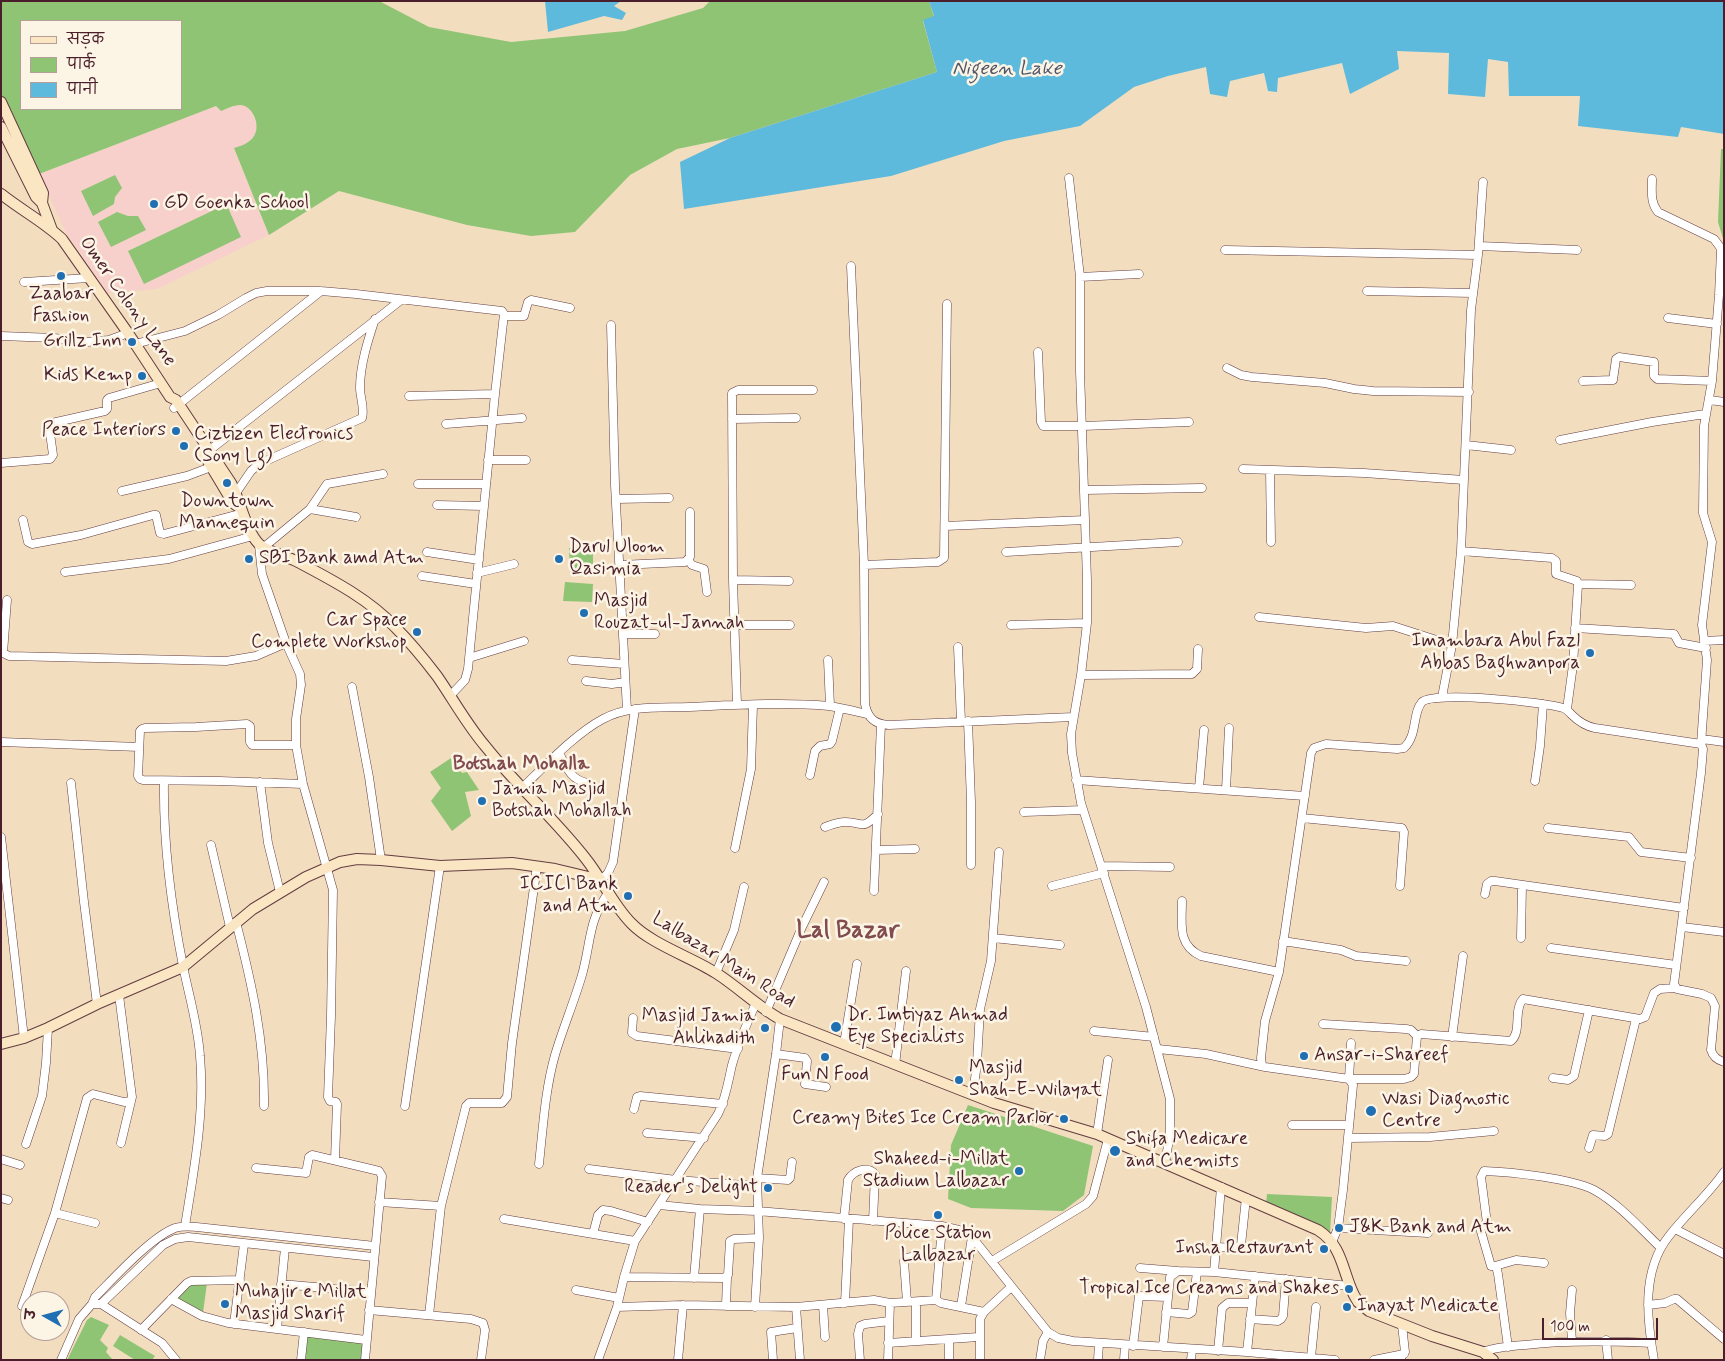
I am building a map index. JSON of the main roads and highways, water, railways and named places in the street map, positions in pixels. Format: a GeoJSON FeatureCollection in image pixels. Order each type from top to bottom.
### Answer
{"type":"FeatureCollection","features":[{"type":"Feature","properties":{"kind":"main road"},"geometry":{"type":"LineString","coordinates":[[1,102],[43,193],[42,203]]}},
{"type":"Feature","properties":{"kind":"main road"},"geometry":{"type":"LineString","coordinates":[[1,128],[36,197],[42,203],[52,230]]}},
{"type":"Feature","properties":{"kind":"main road"},"geometry":{"type":"LineString","coordinates":[[1,194],[32,218],[52,230]]}},
{"type":"Feature","properties":{"kind":"main road","name":"Omer Colony Lane"},"geometry":{"type":"LineString","coordinates":[[52,230],[62,239],[128,333],[206,453],[236,493],[241,510]]}},
{"type":"Feature","properties":{"kind":"main road","name":"Omer Colony Lane"},"geometry":{"type":"LineString","coordinates":[[206,453],[211,467],[233,503],[241,510]]}},
{"type":"Feature","properties":{"kind":"main road","name":"Lalbazar Main Road"},"geometry":{"type":"LineString","coordinates":[[241,510],[259,543],[348,590],[374,608],[395,626],[422,656],[481,742],[570,839],[627,919],[636,928],[716,973],[766,1012],[780,1019],[1016,1111],[1108,1138],[1318,1230],[1336,1248],[1349,1286],[1358,1302],[1369,1311],[1432,1336],[1483,1352],[1493,1360]]}},
{"type":"Feature","properties":{"kind":"main road"},"geometry":{"type":"LineString","coordinates":[[1,1044],[24,1038],[48,1028],[97,1004],[183,967],[233,925],[280,892],[306,877],[340,862],[357,859],[440,866],[512,864],[537,866],[601,880]]}},
{"type":"Feature","properties":{"kind":"water"},"geometry":{"type":"Polygon","coordinates":[[[545,1],[621,1],[614,6],[626,13],[622,20],[604,16],[548,32],[545,1]]]}},
{"type":"Feature","properties":{"kind":"water","name":"Nigeen Lake"},"geometry":{"type":"Polygon","coordinates":[[[929,1],[1724,1],[1724,134],[1681,127],[1678,137],[1578,126],[1580,96],[1509,96],[1508,62],[1488,59],[1485,97],[1448,94],[1449,53],[1397,51],[1399,69],[1350,94],[1342,63],[1278,78],[1277,92],[1268,91],[1264,73],[1230,81],[1227,97],[1210,94],[1206,67],[1134,87],[1080,126],[1004,141],[891,176],[684,209],[680,162],[730,138],[937,72],[923,20],[934,16],[929,1]]]}},
{"type":"Feature","properties":{"kind":"place","name":"GD Goenka School"},"geometry":{"type":"Point","coordinates":[154,204]}},
{"type":"Feature","properties":{"kind":"place","name":"Zaabar Fashion"},"geometry":{"type":"Point","coordinates":[61,276]}},
{"type":"Feature","properties":{"kind":"place","name":"Grillz Inn"},"geometry":{"type":"Point","coordinates":[132,342]}},
{"type":"Feature","properties":{"kind":"place","name":"Kids Kemp"},"geometry":{"type":"Point","coordinates":[142,376]}},
{"type":"Feature","properties":{"kind":"place","name":"Peace Interiors"},"geometry":{"type":"Point","coordinates":[176,431]}},
{"type":"Feature","properties":{"kind":"place","name":"Ciztizen Electronics (Sony Lg)"},"geometry":{"type":"Point","coordinates":[184,446]}},
{"type":"Feature","properties":{"kind":"place","name":"Downtown Mannequin"},"geometry":{"type":"Point","coordinates":[227,483]}},
{"type":"Feature","properties":{"kind":"place","name":"SBI Bank amd Atm"},"geometry":{"type":"Point","coordinates":[249,559]}},
{"type":"Feature","properties":{"kind":"place","name":"Darul Uloom Qasimia"},"geometry":{"type":"Point","coordinates":[559,559]}},
{"type":"Feature","properties":{"kind":"place","name":"Masjid Rouzat-ul-Jannah"},"geometry":{"type":"Point","coordinates":[584,613]}},
{"type":"Feature","properties":{"kind":"place","name":"Car Space Complete Workshop"},"geometry":{"type":"Point","coordinates":[417,632]}},
{"type":"Feature","properties":{"kind":"place","name":"Imambara Abul Fazl Abbas Baghwanpora"},"geometry":{"type":"Point","coordinates":[1590,653]}},
{"type":"Feature","properties":{"kind":"place","name":"Jamia Masjid Botshah Mohallah"},"geometry":{"type":"Point","coordinates":[482,801]}},
{"type":"Feature","properties":{"kind":"place","name":"ICICI Bank and Atm"},"geometry":{"type":"Point","coordinates":[628,896]}},
{"type":"Feature","properties":{"kind":"place","name":"Dr. Imtiyaz Ahmad Eye Specialists"},"geometry":{"type":"Point","coordinates":[836,1027]}},
{"type":"Feature","properties":{"kind":"place","name":"Masjid Jamia Ahlihadith"},"geometry":{"type":"Point","coordinates":[765,1028]}},
{"type":"Feature","properties":{"kind":"place","name":"Ansar-i-Shareef"},"geometry":{"type":"Point","coordinates":[1304,1056]}},
{"type":"Feature","properties":{"kind":"place","name":"Fun N Food"},"geometry":{"type":"Point","coordinates":[825,1057]}},
{"type":"Feature","properties":{"kind":"place","name":"Masjid Shah-E-Wilayat"},"geometry":{"type":"Point","coordinates":[959,1080]}},
{"type":"Feature","properties":{"kind":"place","name":"Wasi Diagnostic Centre"},"geometry":{"type":"Point","coordinates":[1371,1111]}},
{"type":"Feature","properties":{"kind":"place","name":"Creamy Bites Ice Cream Parlor"},"geometry":{"type":"Point","coordinates":[1064,1119]}},
{"type":"Feature","properties":{"kind":"place","name":"Shifa Medicare and Chemists"},"geometry":{"type":"Point","coordinates":[1115,1151]}},
{"type":"Feature","properties":{"kind":"place","name":"Shaheed-i-Millat Stadium Lalbazar"},"geometry":{"type":"Point","coordinates":[1019,1171]}},
{"type":"Feature","properties":{"kind":"place","name":"Reader's Delight"},"geometry":{"type":"Point","coordinates":[768,1188]}},
{"type":"Feature","properties":{"kind":"place","name":"Police Station Lalbazar"},"geometry":{"type":"Point","coordinates":[938,1215]}},
{"type":"Feature","properties":{"kind":"place","name":"J&K Bank and Atm"},"geometry":{"type":"Point","coordinates":[1339,1228]}},
{"type":"Feature","properties":{"kind":"place","name":"Insha Restaurant"},"geometry":{"type":"Point","coordinates":[1324,1249]}},
{"type":"Feature","properties":{"kind":"place","name":"Tropical Ice Creams and Shakes"},"geometry":{"type":"Point","coordinates":[1349,1289]}},
{"type":"Feature","properties":{"kind":"place","name":"Muhajir e Millat Masjid Sharif"},"geometry":{"type":"Point","coordinates":[225,1304]}},
{"type":"Feature","properties":{"kind":"place","name":"Inayat Medicate"},"geometry":{"type":"Point","coordinates":[1347,1307]}},
{"type":"Feature","properties":{"kind":"district","name":"Botshah Mohalla"},"geometry":{"type":"Point","coordinates":[521,765]}},
{"type":"Feature","properties":{"kind":"district","name":"Lal Bazar"},"geometry":{"type":"Point","coordinates":[848,932]}}]}
